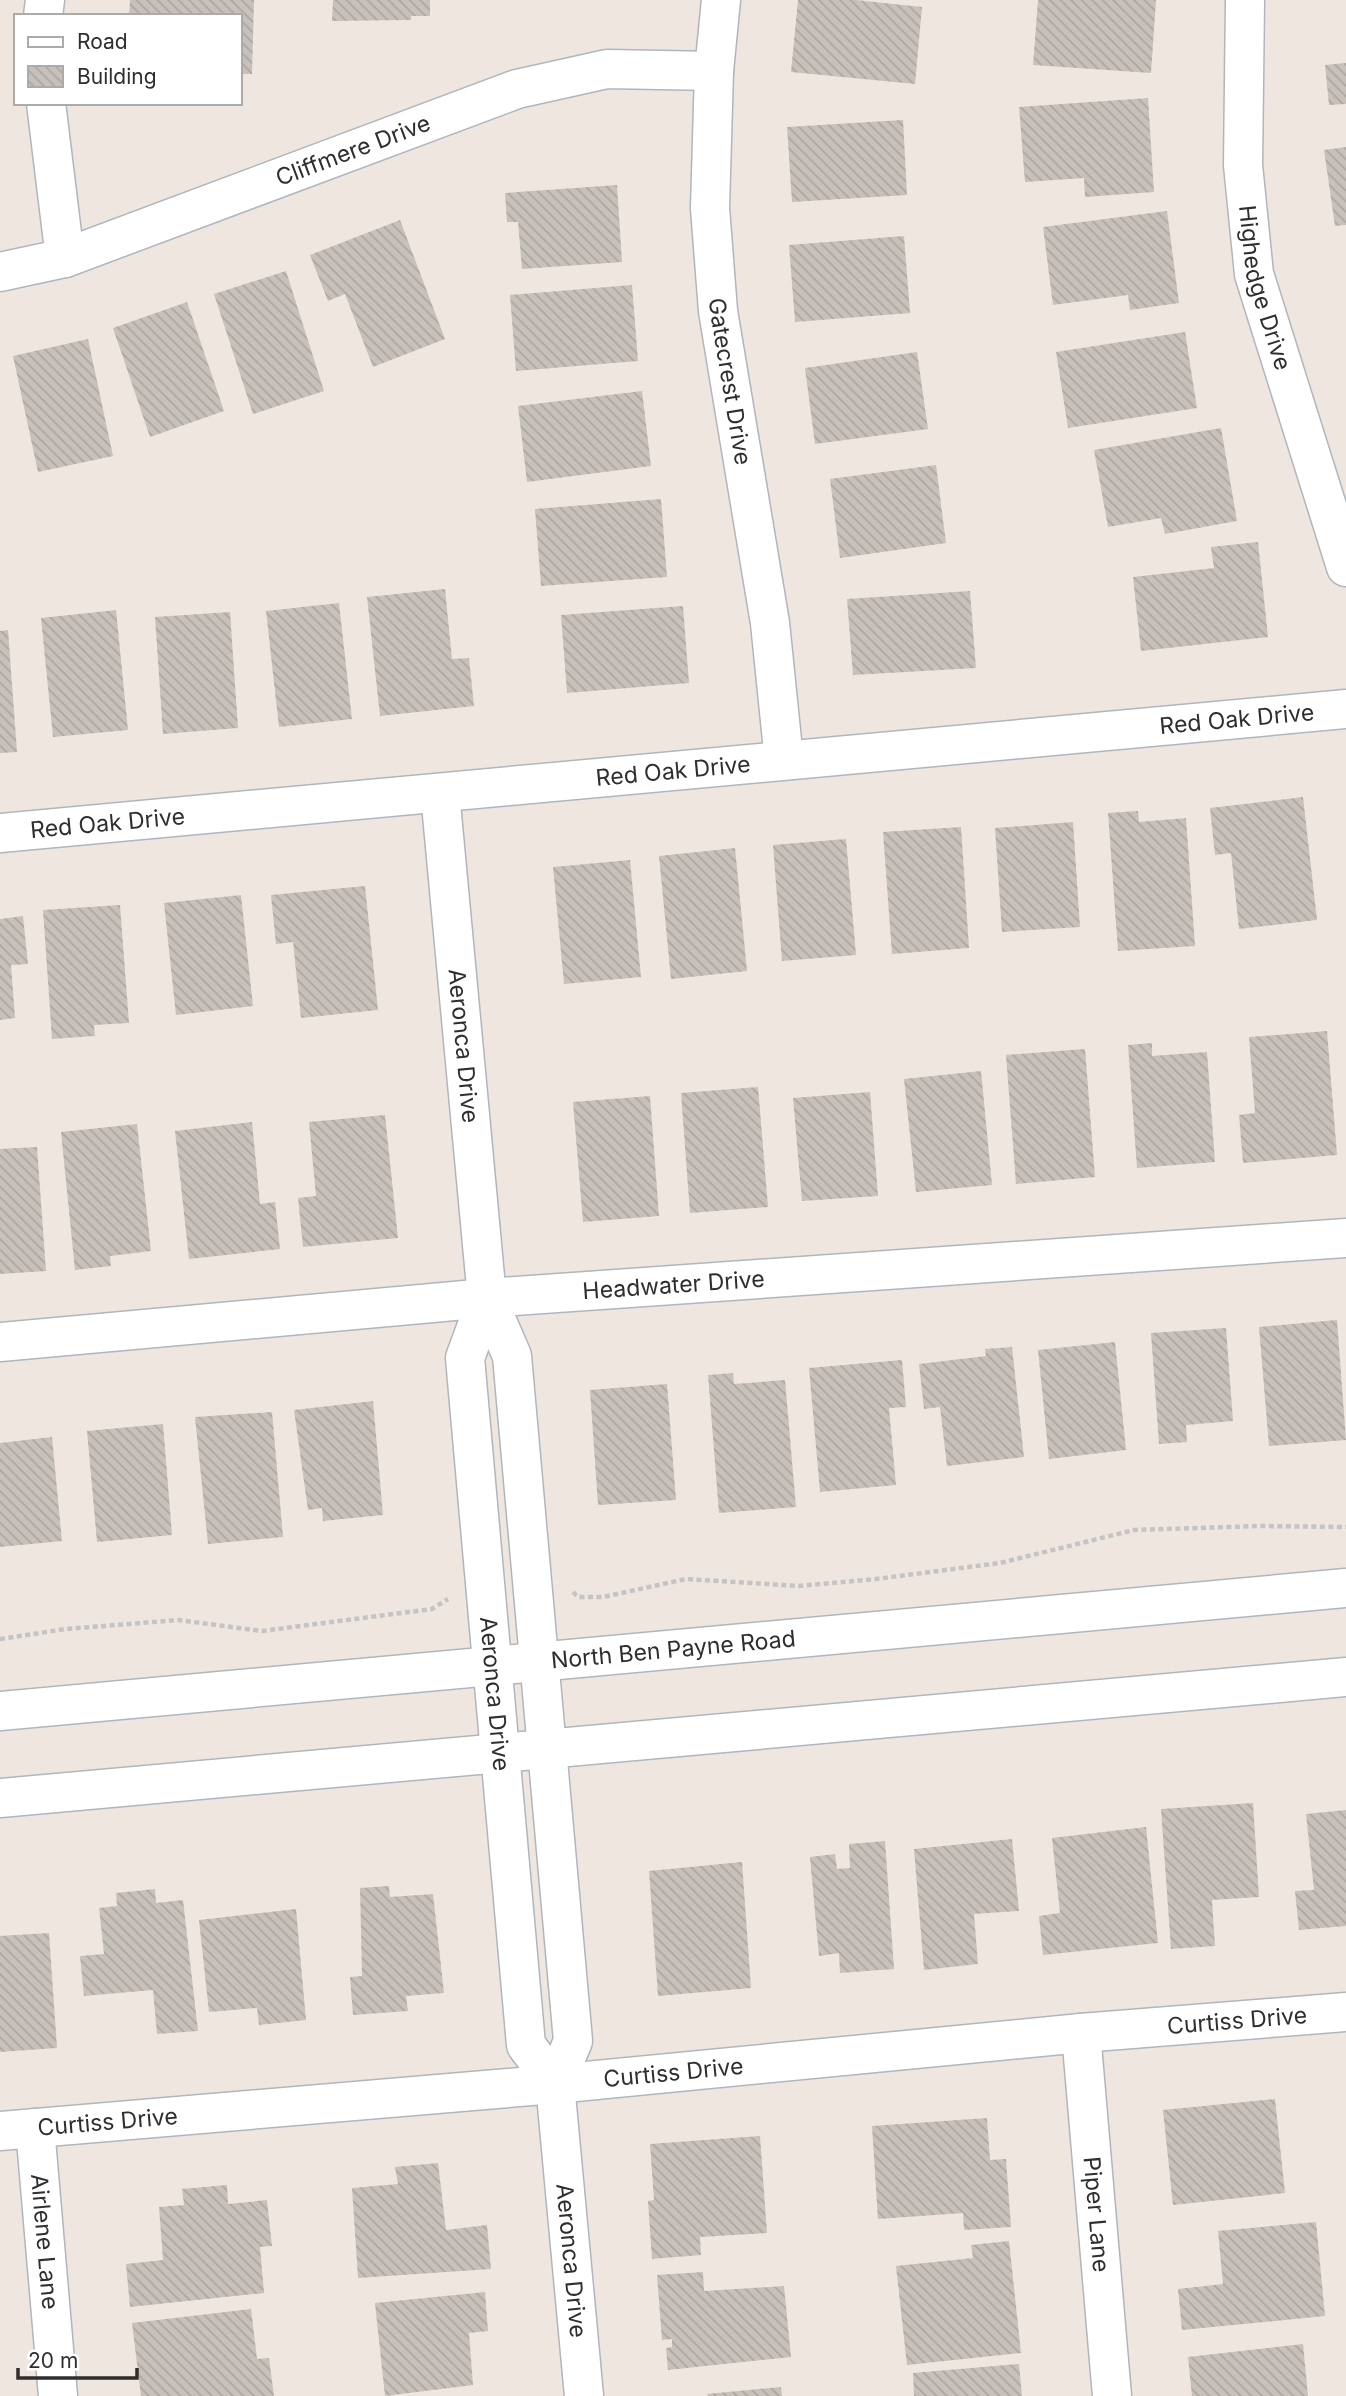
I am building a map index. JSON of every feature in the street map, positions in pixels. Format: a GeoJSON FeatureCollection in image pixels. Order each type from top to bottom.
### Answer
{"type":"FeatureCollection","features":[{"type":"Feature","properties":{"kind":"street","name":"Gatecrest Drive"},"geometry":{"type":"LineString","coordinates":[[721,0],[714,71],[710,208],[718,311],[770,623],[784,760]]}},
{"type":"Feature","properties":{"kind":"street","name":"Highedge Drive"},"geometry":{"type":"LineString","coordinates":[[1245,0],[1243,165],[1254,275],[1346,568]]}},
{"type":"Feature","properties":{"kind":"street","name":"Cliffmere Drive"},"geometry":{"type":"LineString","coordinates":[[0,272],[65,258],[517,89],[607,69],[714,71]]}},
{"type":"Feature","properties":{"kind":"street"},"geometry":{"type":"LineString","coordinates":[[46,105],[65,258]]}},
{"type":"Feature","properties":{"kind":"street","name":"Red Oak Drive"},"geometry":{"type":"LineString","coordinates":[[0,833],[1346,709]]}},
{"type":"Feature","properties":{"kind":"street","name":"Aeronca Drive"},"geometry":{"type":"LineString","coordinates":[[440,793],[486,1298],[512,1356],[573,2041],[555,2084],[584,2396]]}},
{"type":"Feature","properties":{"kind":"street","name":"Headwater Drive"},"geometry":{"type":"LineString","coordinates":[[0,1342],[486,1298],[1346,1238]]}},
{"type":"Feature","properties":{"kind":"street","name":"Aeronca Drive"},"geometry":{"type":"LineString","coordinates":[[486,1298],[465,1358],[499,1753],[526,2045],[555,2084]]}},
{"type":"Feature","properties":{"kind":"street","name":"North Ben Payne Road"},"geometry":{"type":"LineString","coordinates":[[0,1711],[1346,1588]]}},
{"type":"Feature","properties":{"kind":"street"},"geometry":{"type":"LineString","coordinates":[[0,1798],[1346,1677]]}},
{"type":"Feature","properties":{"kind":"street","name":"Curtiss Drive"},"geometry":{"type":"LineString","coordinates":[[17,2129],[555,2084],[1081,2033],[1346,2012]]}},
{"type":"Feature","properties":{"kind":"street","name":"Piper Lane"},"geometry":{"type":"LineString","coordinates":[[1081,2033],[1112,2396]]}},
{"type":"Feature","properties":{"kind":"street","name":"Airlene Lane"},"geometry":{"type":"LineString","coordinates":[[17,2129],[58,2396]]}},
{"type":"Feature","properties":{"kind":"path"},"geometry":{"type":"LineString","coordinates":[[531,1571],[556,1569],[578,1597],[590,1598],[686,1579],[799,1586],[972,1567],[1000,1563],[1134,1530],[1260,1526],[1346,1527]]}},
{"type":"Feature","properties":{"kind":"path"},"geometry":{"type":"LineString","coordinates":[[0,1639],[66,1629],[178,1620],[262,1631],[432,1609],[447,1600],[454,1579],[484,1576]]}},
{"type":"Feature","properties":{"kind":"building"},"geometry":{"type":"Polygon","coordinates":[[[130,0],[254,0],[252,74],[242,74],[242,14],[129,14],[130,0]]]}},
{"type":"Feature","properties":{"kind":"building"},"geometry":{"type":"Polygon","coordinates":[[[333,0],[430,0],[430,16],[411,16],[411,20],[332,21],[333,0]]]}},
{"type":"Feature","properties":{"kind":"building"},"geometry":{"type":"Polygon","coordinates":[[[798,0],[856,0],[922,7],[915,84],[791,72],[798,0]]]}},
{"type":"Feature","properties":{"kind":"building"},"geometry":{"type":"Polygon","coordinates":[[[1038,0],[1156,0],[1151,73],[1033,65],[1038,0]]]}},
{"type":"Feature","properties":{"kind":"building"},"geometry":{"type":"Polygon","coordinates":[[[1346,63],[1346,104],[1329,105],[1325,65],[1346,63]]]}},
{"type":"Feature","properties":{"kind":"building"},"geometry":{"type":"Polygon","coordinates":[[[1148,98],[1154,192],[1085,197],[1084,178],[1025,182],[1019,107],[1148,98]]]}},
{"type":"Feature","properties":{"kind":"building"},"geometry":{"type":"Polygon","coordinates":[[[903,120],[907,195],[792,202],[787,127],[903,120]]]}},
{"type":"Feature","properties":{"kind":"building"},"geometry":{"type":"Polygon","coordinates":[[[1346,147],[1346,225],[1335,226],[1324,150],[1346,147]]]}},
{"type":"Feature","properties":{"kind":"building"},"geometry":{"type":"Polygon","coordinates":[[[617,185],[622,262],[522,269],[518,222],[507,222],[505,193],[617,185]]]}},
{"type":"Feature","properties":{"kind":"building"},"geometry":{"type":"Polygon","coordinates":[[[1167,211],[1179,303],[1130,310],[1128,295],[1053,305],[1043,227],[1167,211]]]}},
{"type":"Feature","properties":{"kind":"building"},"geometry":{"type":"Polygon","coordinates":[[[400,220],[445,339],[373,367],[345,294],[328,301],[310,255],[400,220]]]}},
{"type":"Feature","properties":{"kind":"building"},"geometry":{"type":"Polygon","coordinates":[[[904,236],[910,313],[795,322],[789,245],[904,236]]]}},
{"type":"Feature","properties":{"kind":"building"},"geometry":{"type":"Polygon","coordinates":[[[286,271],[324,391],[253,414],[214,294],[286,271]]]}},
{"type":"Feature","properties":{"kind":"building"},"geometry":{"type":"Polygon","coordinates":[[[632,285],[638,361],[516,371],[510,295],[632,285]]]}},
{"type":"Feature","properties":{"kind":"building"},"geometry":{"type":"Polygon","coordinates":[[[187,302],[224,411],[150,437],[113,328],[187,302]]]}},
{"type":"Feature","properties":{"kind":"building"},"geometry":{"type":"Polygon","coordinates":[[[1185,332],[1197,408],[1068,428],[1056,352],[1185,332]]]}},
{"type":"Feature","properties":{"kind":"building"},"geometry":{"type":"Polygon","coordinates":[[[88,339],[113,456],[38,472],[13,356],[88,339]]]}},
{"type":"Feature","properties":{"kind":"building"},"geometry":{"type":"Polygon","coordinates":[[[917,352],[928,429],[815,444],[805,368],[917,352]]]}},
{"type":"Feature","properties":{"kind":"building"},"geometry":{"type":"Polygon","coordinates":[[[642,391],[651,466],[527,482],[518,406],[642,391]]]}},
{"type":"Feature","properties":{"kind":"building"},"geometry":{"type":"Polygon","coordinates":[[[1221,428],[1237,521],[1165,534],[1161,518],[1108,527],[1094,450],[1221,428]]]}},
{"type":"Feature","properties":{"kind":"building"},"geometry":{"type":"Polygon","coordinates":[[[936,465],[946,543],[840,558],[830,479],[936,465]]]}},
{"type":"Feature","properties":{"kind":"building"},"geometry":{"type":"Polygon","coordinates":[[[661,499],[667,577],[541,586],[535,509],[661,499]]]}},
{"type":"Feature","properties":{"kind":"building"},"geometry":{"type":"Polygon","coordinates":[[[1258,542],[1268,637],[1141,651],[1133,577],[1214,568],[1211,547],[1258,542]]]}},
{"type":"Feature","properties":{"kind":"building"},"geometry":{"type":"Polygon","coordinates":[[[445,589],[452,659],[469,658],[474,706],[380,716],[367,597],[445,589]]]}},
{"type":"Feature","properties":{"kind":"building"},"geometry":{"type":"Polygon","coordinates":[[[970,591],[976,668],[853,675],[847,599],[970,591]]]}},
{"type":"Feature","properties":{"kind":"building"},"geometry":{"type":"Polygon","coordinates":[[[339,603],[352,719],[279,727],[266,611],[339,603]]]}},
{"type":"Feature","properties":{"kind":"building"},"geometry":{"type":"Polygon","coordinates":[[[683,606],[689,683],[567,693],[561,615],[683,606]]]}},
{"type":"Feature","properties":{"kind":"building"},"geometry":{"type":"Polygon","coordinates":[[[116,610],[128,730],[53,737],[41,618],[116,610]]]}},
{"type":"Feature","properties":{"kind":"building"},"geometry":{"type":"Polygon","coordinates":[[[230,612],[238,728],[163,734],[155,617],[230,612]]]}},
{"type":"Feature","properties":{"kind":"building"},"geometry":{"type":"Polygon","coordinates":[[[8,630],[17,752],[0,753],[0,631],[8,630]]]}},
{"type":"Feature","properties":{"kind":"building"},"geometry":{"type":"Polygon","coordinates":[[[1303,797],[1317,920],[1239,929],[1231,853],[1215,855],[1210,808],[1303,797]]]}},
{"type":"Feature","properties":{"kind":"building"},"geometry":{"type":"Polygon","coordinates":[[[1138,811],[1139,822],[1186,818],[1195,946],[1118,951],[1108,813],[1138,811]]]}},
{"type":"Feature","properties":{"kind":"building"},"geometry":{"type":"Polygon","coordinates":[[[1073,822],[1080,927],[1002,932],[995,828],[1073,822]]]}},
{"type":"Feature","properties":{"kind":"building"},"geometry":{"type":"Polygon","coordinates":[[[961,827],[969,948],[892,954],[883,832],[961,827]]]}},
{"type":"Feature","properties":{"kind":"building"},"geometry":{"type":"Polygon","coordinates":[[[846,839],[856,955],[782,961],[773,845],[846,839]]]}},
{"type":"Feature","properties":{"kind":"building"},"geometry":{"type":"Polygon","coordinates":[[[735,848],[747,971],[671,979],[659,856],[735,848]]]}},
{"type":"Feature","properties":{"kind":"building"},"geometry":{"type":"Polygon","coordinates":[[[630,860],[641,977],[564,984],[553,867],[630,860]]]}},
{"type":"Feature","properties":{"kind":"building"},"geometry":{"type":"Polygon","coordinates":[[[365,886],[378,1010],[301,1018],[293,942],[276,944],[271,895],[365,886]]]}},
{"type":"Feature","properties":{"kind":"building"},"geometry":{"type":"Polygon","coordinates":[[[241,895],[253,1006],[176,1015],[164,903],[241,895]]]}},
{"type":"Feature","properties":{"kind":"building"},"geometry":{"type":"Polygon","coordinates":[[[120,905],[129,1023],[94,1025],[95,1036],[52,1039],[43,910],[120,905]]]}},
{"type":"Feature","properties":{"kind":"building"},"geometry":{"type":"Polygon","coordinates":[[[23,916],[28,964],[11,965],[15,1018],[0,1020],[0,919],[23,916]]]}},
{"type":"Feature","properties":{"kind":"building"},"geometry":{"type":"Polygon","coordinates":[[[1327,1031],[1337,1155],[1243,1163],[1239,1115],[1255,1113],[1249,1037],[1327,1031]]]}},
{"type":"Feature","properties":{"kind":"building"},"geometry":{"type":"Polygon","coordinates":[[[1152,1043],[1152,1056],[1207,1052],[1215,1162],[1137,1168],[1128,1045],[1152,1043]]]}},
{"type":"Feature","properties":{"kind":"building"},"geometry":{"type":"Polygon","coordinates":[[[1085,1049],[1095,1177],[1016,1184],[1006,1055],[1085,1049]]]}},
{"type":"Feature","properties":{"kind":"building"},"geometry":{"type":"Polygon","coordinates":[[[981,1071],[992,1185],[916,1192],[904,1079],[981,1071]]]}},
{"type":"Feature","properties":{"kind":"building"},"geometry":{"type":"Polygon","coordinates":[[[758,1087],[768,1207],[690,1213],[681,1093],[758,1087]]]}},
{"type":"Feature","properties":{"kind":"building"},"geometry":{"type":"Polygon","coordinates":[[[870,1092],[878,1196],[802,1201],[793,1098],[870,1092]]]}},
{"type":"Feature","properties":{"kind":"building"},"geometry":{"type":"Polygon","coordinates":[[[650,1096],[659,1216],[583,1222],[573,1102],[650,1096]]]}},
{"type":"Feature","properties":{"kind":"building"},"geometry":{"type":"Polygon","coordinates":[[[385,1115],[398,1238],[303,1247],[298,1198],[316,1196],[309,1122],[385,1115]]]}},
{"type":"Feature","properties":{"kind":"building"},"geometry":{"type":"Polygon","coordinates":[[[252,1122],[260,1204],[275,1202],[280,1249],[189,1259],[175,1131],[252,1122]]]}},
{"type":"Feature","properties":{"kind":"building"},"geometry":{"type":"Polygon","coordinates":[[[137,1124],[151,1251],[110,1256],[111,1266],[75,1270],[61,1132],[137,1124]]]}},
{"type":"Feature","properties":{"kind":"building"},"geometry":{"type":"Polygon","coordinates":[[[37,1147],[46,1271],[0,1274],[0,1149],[37,1147]]]}},
{"type":"Feature","properties":{"kind":"building"},"geometry":{"type":"Polygon","coordinates":[[[1337,1320],[1346,1440],[1269,1446],[1259,1327],[1337,1320]]]}},
{"type":"Feature","properties":{"kind":"building"},"geometry":{"type":"Polygon","coordinates":[[[1226,1328],[1233,1421],[1186,1425],[1187,1442],[1159,1444],[1151,1333],[1226,1328]]]}},
{"type":"Feature","properties":{"kind":"building"},"geometry":{"type":"Polygon","coordinates":[[[1115,1342],[1126,1450],[1049,1459],[1038,1350],[1115,1342]]]}},
{"type":"Feature","properties":{"kind":"building"},"geometry":{"type":"Polygon","coordinates":[[[1012,1347],[1024,1457],[947,1466],[940,1407],[924,1409],[919,1364],[986,1356],[985,1349],[1012,1347]]]}},
{"type":"Feature","properties":{"kind":"building"},"geometry":{"type":"Polygon","coordinates":[[[902,1360],[906,1407],[889,1408],[896,1485],[820,1492],[809,1368],[902,1360]]]}},
{"type":"Feature","properties":{"kind":"building"},"geometry":{"type":"Polygon","coordinates":[[[733,1373],[734,1384],[785,1380],[796,1507],[719,1513],[708,1375],[733,1373]]]}},
{"type":"Feature","properties":{"kind":"building"},"geometry":{"type":"Polygon","coordinates":[[[667,1384],[676,1500],[598,1505],[590,1390],[667,1384]]]}},
{"type":"Feature","properties":{"kind":"building"},"geometry":{"type":"Polygon","coordinates":[[[373,1401],[383,1515],[323,1521],[322,1508],[308,1510],[294,1410],[373,1401]]]}},
{"type":"Feature","properties":{"kind":"building"},"geometry":{"type":"Polygon","coordinates":[[[272,1412],[283,1537],[208,1544],[195,1417],[272,1412]]]}},
{"type":"Feature","properties":{"kind":"building"},"geometry":{"type":"Polygon","coordinates":[[[163,1424],[172,1535],[97,1542],[87,1431],[163,1424]]]}},
{"type":"Feature","properties":{"kind":"building"},"geometry":{"type":"Polygon","coordinates":[[[52,1437],[62,1541],[0,1547],[0,1443],[52,1437]]]}},
{"type":"Feature","properties":{"kind":"building"},"geometry":{"type":"Polygon","coordinates":[[[1253,1803],[1259,1897],[1212,1900],[1215,1946],[1171,1949],[1161,1809],[1253,1803]]]}},
{"type":"Feature","properties":{"kind":"building"},"geometry":{"type":"Polygon","coordinates":[[[1346,1810],[1346,1926],[1299,1930],[1295,1891],[1314,1890],[1306,1814],[1346,1810]]]}},
{"type":"Feature","properties":{"kind":"building"},"geometry":{"type":"Polygon","coordinates":[[[1146,1827],[1158,1943],[1043,1955],[1039,1916],[1060,1913],[1052,1838],[1146,1827]]]}},
{"type":"Feature","properties":{"kind":"building"},"geometry":{"type":"Polygon","coordinates":[[[1012,1839],[1019,1911],[974,1914],[978,1964],[924,1970],[914,1849],[1012,1839]]]}},
{"type":"Feature","properties":{"kind":"building"},"geometry":{"type":"Polygon","coordinates":[[[885,1841],[894,1969],[840,1973],[839,1953],[819,1956],[810,1857],[835,1854],[837,1869],[850,1868],[849,1844],[885,1841]]]}},
{"type":"Feature","properties":{"kind":"building"},"geometry":{"type":"Polygon","coordinates":[[[742,1862],[751,1988],[658,1996],[649,1871],[742,1862]]]}},
{"type":"Feature","properties":{"kind":"building"},"geometry":{"type":"Polygon","coordinates":[[[389,1886],[390,1897],[433,1894],[444,1993],[406,1996],[408,2011],[353,2015],[350,1977],[362,1976],[360,1888],[389,1886]]]}},
{"type":"Feature","properties":{"kind":"building"},"geometry":{"type":"Polygon","coordinates":[[[155,1889],[156,1903],[183,1900],[198,2031],[157,2034],[153,1990],[84,1996],[80,1956],[104,1954],[99,1908],[117,1906],[116,1893],[155,1889]]]}},
{"type":"Feature","properties":{"kind":"building"},"geometry":{"type":"Polygon","coordinates":[[[296,1909],[306,2020],[259,2025],[257,2008],[209,2012],[199,1920],[296,1909]]]}},
{"type":"Feature","properties":{"kind":"building"},"geometry":{"type":"Polygon","coordinates":[[[49,1933],[57,2048],[0,2052],[0,1936],[49,1933]]]}},
{"type":"Feature","properties":{"kind":"building"},"geometry":{"type":"Polygon","coordinates":[[[1275,2099],[1285,2193],[1173,2205],[1163,2110],[1275,2099]]]}},
{"type":"Feature","properties":{"kind":"building"},"geometry":{"type":"Polygon","coordinates":[[[987,2118],[990,2160],[1006,2159],[1011,2227],[964,2230],[963,2213],[878,2219],[872,2126],[987,2118]]]}},
{"type":"Feature","properties":{"kind":"building"},"geometry":{"type":"Polygon","coordinates":[[[760,2136],[767,2233],[700,2237],[701,2255],[652,2259],[648,2201],[654,2200],[650,2144],[760,2136]]]}},
{"type":"Feature","properties":{"kind":"building"},"geometry":{"type":"Polygon","coordinates":[[[438,2163],[446,2230],[487,2225],[491,2269],[358,2278],[352,2188],[398,2184],[395,2167],[438,2163]]]}},
{"type":"Feature","properties":{"kind":"building"},"geometry":{"type":"Polygon","coordinates":[[[227,2185],[228,2204],[267,2200],[272,2246],[260,2247],[264,2293],[130,2307],[126,2264],[163,2260],[159,2207],[184,2205],[182,2189],[227,2185]]]}},
{"type":"Feature","properties":{"kind":"building"},"geometry":{"type":"Polygon","coordinates":[[[1316,2222],[1325,2316],[1182,2330],[1178,2289],[1223,2284],[1218,2231],[1316,2222]]]}},
{"type":"Feature","properties":{"kind":"building"},"geometry":{"type":"Polygon","coordinates":[[[1009,2241],[1021,2353],[907,2365],[896,2266],[973,2258],[971,2245],[1009,2241]]]}},
{"type":"Feature","properties":{"kind":"building"},"geometry":{"type":"Polygon","coordinates":[[[703,2272],[704,2291],[784,2286],[791,2357],[668,2370],[666,2348],[672,2347],[672,2339],[662,2340],[657,2275],[703,2272]]]}},
{"type":"Feature","properties":{"kind":"building"},"geometry":{"type":"Polygon","coordinates":[[[485,2292],[488,2331],[469,2333],[473,2385],[385,2396],[375,2303],[485,2292]]]}},
{"type":"Feature","properties":{"kind":"building"},"geometry":{"type":"Polygon","coordinates":[[[251,2309],[257,2359],[269,2358],[274,2396],[141,2396],[132,2323],[251,2309]]]}},
{"type":"Feature","properties":{"kind":"building"},"geometry":{"type":"Polygon","coordinates":[[[1303,2344],[1308,2396],[1192,2396],[1188,2357],[1303,2344]]]}},
{"type":"Feature","properties":{"kind":"building"},"geometry":{"type":"Polygon","coordinates":[[[1019,2364],[1022,2396],[914,2396],[913,2373],[1019,2364]]]}},
{"type":"Feature","properties":{"kind":"building"},"geometry":{"type":"Polygon","coordinates":[[[781,2387],[782,2396],[707,2394],[781,2387]]]}}]}
